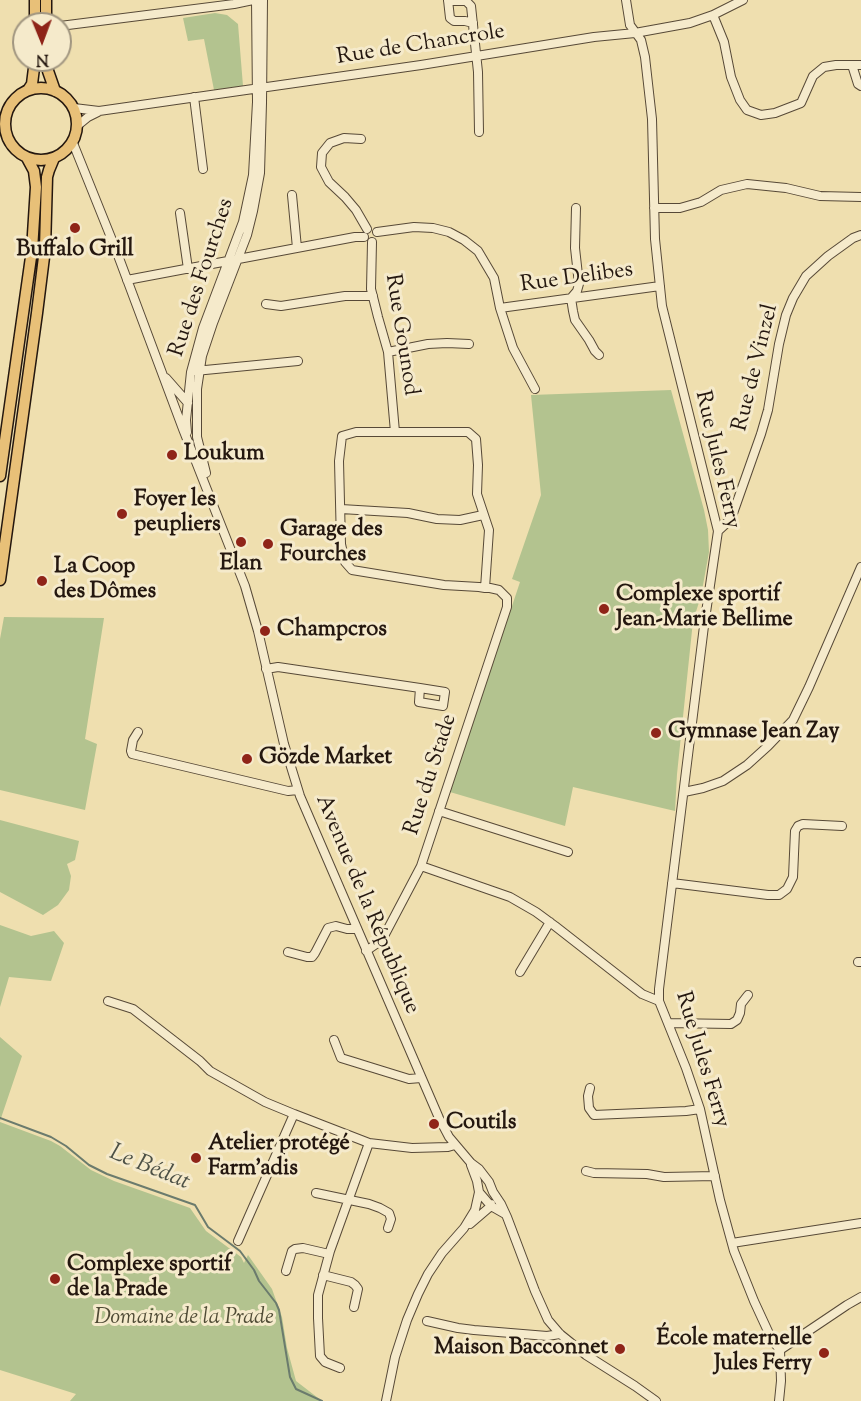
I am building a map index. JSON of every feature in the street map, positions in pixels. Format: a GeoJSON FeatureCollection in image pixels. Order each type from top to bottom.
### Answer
{"type":"FeatureCollection","features":[{"type":"Feature","properties":{"kind":"main road"},"geometry":{"type":"LineString","coordinates":[[28,90],[40,88],[55,91],[68,99],[74,108],[77,126],[73,143],[54,158],[37,160],[27,158],[5,139],[4,116],[15,99],[28,90],[32,84],[33,72]]}},
{"type":"Feature","properties":{"kind":"main road"},"geometry":{"type":"LineString","coordinates":[[48,72],[55,91]]}},
{"type":"Feature","properties":{"kind":"main road"},"geometry":{"type":"LineString","coordinates":[[0,476],[32,250],[36,187],[34,171],[27,158]]}},
{"type":"Feature","properties":{"kind":"main road"},"geometry":{"type":"LineString","coordinates":[[0,580],[40,292],[47,177],[54,158]]}},
{"type":"Feature","properties":{"kind":"street"},"geometry":{"type":"LineString","coordinates":[[72,24],[255,0],[259,89]]}},
{"type":"Feature","properties":{"kind":"street"},"geometry":{"type":"LineString","coordinates":[[259,89],[264,0]]}},
{"type":"Feature","properties":{"kind":"street","name":"Rue Jules Ferry"},"geometry":{"type":"LineString","coordinates":[[626,0],[630,25],[641,40],[645,57],[651,109],[655,239],[662,306],[718,531],[704,626],[659,1001],[700,1109],[732,1243],[754,1301],[772,1341],[780,1350],[779,1401]]}},
{"type":"Feature","properties":{"kind":"street","name":"Rue de Chancrole"},"geometry":{"type":"LineString","coordinates":[[74,108],[99,111],[635,33],[690,23],[713,15],[743,0]]}},
{"type":"Feature","properties":{"kind":"street"},"geometry":{"type":"LineString","coordinates":[[473,23],[454,21],[450,18],[448,1],[466,1],[471,6],[477,56],[479,132]]}},
{"type":"Feature","properties":{"kind":"street"},"geometry":{"type":"LineString","coordinates":[[713,15],[723,42],[731,77],[747,110],[761,115],[776,113],[801,104],[813,76],[824,68],[836,65],[857,65],[858,84],[861,86]]}},
{"type":"Feature","properties":{"kind":"street","name":"Rue des Fourches"},"geometry":{"type":"LineString","coordinates":[[196,410],[195,371],[254,211],[260,173],[259,89]]}},
{"type":"Feature","properties":{"kind":"street","name":"Rue des Fourches"},"geometry":{"type":"LineString","coordinates":[[188,442],[187,403],[203,327],[243,222],[251,183],[259,89]]}},
{"type":"Feature","properties":{"kind":"street"},"geometry":{"type":"LineString","coordinates":[[194,97],[203,169]]}},
{"type":"Feature","properties":{"kind":"street","name":"Rue de Chancrole"},"geometry":{"type":"LineString","coordinates":[[77,126],[87,117],[99,111]]}},
{"type":"Feature","properties":{"kind":"street"},"geometry":{"type":"LineString","coordinates":[[361,139],[344,138],[330,143],[322,153],[321,167],[329,182],[356,210],[366,241],[372,242],[377,238],[377,232]]}},
{"type":"Feature","properties":{"kind":"street"},"geometry":{"type":"LineString","coordinates":[[73,143],[162,372],[187,403],[196,410]]}},
{"type":"Feature","properties":{"kind":"street"},"geometry":{"type":"LineString","coordinates":[[654,208],[680,208],[701,202],[721,190],[747,184],[786,188],[820,196],[861,197]]}},
{"type":"Feature","properties":{"kind":"street"},"geometry":{"type":"LineString","coordinates":[[292,195],[297,248]]}},
{"type":"Feature","properties":{"kind":"street"},"geometry":{"type":"LineString","coordinates":[[576,208],[575,248],[579,284],[572,298],[573,311],[575,320],[599,355]]}},
{"type":"Feature","properties":{"kind":"street"},"geometry":{"type":"LineString","coordinates":[[180,213],[188,269]]}},
{"type":"Feature","properties":{"kind":"street"},"geometry":{"type":"LineString","coordinates":[[127,280],[355,237],[373,229],[377,232],[414,227],[449,232],[464,240],[477,251],[495,278],[500,308],[513,348],[535,389]]}},
{"type":"Feature","properties":{"kind":"street","name":"Rue de Vinzel"},"geometry":{"type":"LineString","coordinates":[[718,531],[731,519],[761,434],[768,410],[786,315],[793,298],[806,276],[828,256],[861,235]]}},
{"type":"Feature","properties":{"kind":"street","name":"Rue Gounod"},"geometry":{"type":"LineString","coordinates":[[372,242],[371,289],[388,352],[395,432]]}},
{"type":"Feature","properties":{"kind":"street","name":"Rue Delibes"},"geometry":{"type":"LineString","coordinates":[[500,308],[660,286]]}},
{"type":"Feature","properties":{"kind":"street"},"geometry":{"type":"LineString","coordinates":[[266,304],[280,306],[345,296],[373,296]]}},
{"type":"Feature","properties":{"kind":"street"},"geometry":{"type":"LineString","coordinates":[[388,352],[428,344],[469,344]]}},
{"type":"Feature","properties":{"kind":"street"},"geometry":{"type":"LineString","coordinates":[[195,371],[298,361]]}},
{"type":"Feature","properties":{"kind":"street","name":"Avenue de la République"},"geometry":{"type":"LineString","coordinates":[[162,372],[244,586],[298,790],[439,1118],[455,1145],[489,1182],[507,1217],[548,1320],[560,1334],[586,1355],[656,1401]]}},
{"type":"Feature","properties":{"kind":"street","name":"Avenue de la République"},"geometry":{"type":"LineString","coordinates":[[196,410],[197,437],[216,510]]}},
{"type":"Feature","properties":{"kind":"street"},"geometry":{"type":"LineString","coordinates":[[356,432],[468,432],[476,439],[477,494],[489,530],[485,588],[444,585],[352,570],[345,562],[341,544],[340,509],[339,461],[342,436],[356,432]]}},
{"type":"Feature","properties":{"kind":"street"},"geometry":{"type":"LineString","coordinates":[[340,509],[408,513],[437,519],[460,520],[483,514]]}},
{"type":"Feature","properties":{"kind":"street"},"geometry":{"type":"LineString","coordinates":[[684,792],[723,781],[747,765],[793,720],[861,567]]}},
{"type":"Feature","properties":{"kind":"street","name":"Rue du Stade"},"geometry":{"type":"LineString","coordinates":[[366,951],[382,940],[421,866],[507,607],[507,597],[499,590],[485,588]]}},
{"type":"Feature","properties":{"kind":"street"},"geometry":{"type":"LineString","coordinates":[[266,669],[278,667],[420,688]]}},
{"type":"Feature","properties":{"kind":"street"},"geometry":{"type":"LineString","coordinates":[[138,732],[133,740],[132,754],[288,791],[298,790]]}},
{"type":"Feature","properties":{"kind":"street"},"geometry":{"type":"LineString","coordinates":[[439,811],[568,852]]}},
{"type":"Feature","properties":{"kind":"street"},"geometry":{"type":"LineString","coordinates":[[672,883],[779,895],[787,889],[793,877],[795,831],[798,826],[802,824],[842,826]]}},
{"type":"Feature","properties":{"kind":"street"},"geometry":{"type":"LineString","coordinates":[[421,866],[510,897],[550,922],[642,994],[659,1001]]}},
{"type":"Feature","properties":{"kind":"street"},"geometry":{"type":"LineString","coordinates":[[520,972],[550,922]]}},
{"type":"Feature","properties":{"kind":"street"},"geometry":{"type":"LineString","coordinates":[[288,952],[312,957],[328,928],[336,926],[356,929]]}},
{"type":"Feature","properties":{"kind":"street"},"geometry":{"type":"LineString","coordinates":[[668,1023],[731,1023],[737,1020],[741,1004],[748,995]]}},
{"type":"Feature","properties":{"kind":"street"},"geometry":{"type":"LineString","coordinates":[[108,1001],[133,1009],[210,1071],[265,1102],[369,1143],[412,1148],[455,1145]]}},
{"type":"Feature","properties":{"kind":"street"},"geometry":{"type":"LineString","coordinates":[[334,1040],[341,1058],[409,1079],[421,1078]]}},
{"type":"Feature","properties":{"kind":"street"},"geometry":{"type":"LineString","coordinates":[[590,1089],[589,1108],[594,1115],[700,1109]]}},
{"type":"Feature","properties":{"kind":"street"},"geometry":{"type":"LineString","coordinates":[[238,1241],[294,1114]]}},
{"type":"Feature","properties":{"kind":"street"},"geometry":{"type":"LineString","coordinates":[[340,1368],[325,1362],[320,1356],[318,1295],[347,1200],[369,1143]]}},
{"type":"Feature","properties":{"kind":"street","name":"Avenue de la République"},"geometry":{"type":"LineString","coordinates":[[471,1163],[479,1192],[491,1206],[500,1210],[507,1217]]}},
{"type":"Feature","properties":{"kind":"street"},"geometry":{"type":"LineString","coordinates":[[586,1171],[647,1173],[664,1177],[715,1176]]}},
{"type":"Feature","properties":{"kind":"street"},"geometry":{"type":"LineString","coordinates":[[464,1228],[475,1210],[479,1192]]}},
{"type":"Feature","properties":{"kind":"street"},"geometry":{"type":"LineString","coordinates":[[386,1401],[395,1356],[407,1320],[428,1274],[442,1253],[464,1228],[491,1206],[493,1192]]}},
{"type":"Feature","properties":{"kind":"street"},"geometry":{"type":"LineString","coordinates":[[316,1193],[369,1204],[389,1213],[391,1219],[388,1228]]}},
{"type":"Feature","properties":{"kind":"street"},"geometry":{"type":"LineString","coordinates":[[732,1243],[861,1223]]}},
{"type":"Feature","properties":{"kind":"street"},"geometry":{"type":"LineString","coordinates":[[286,1271],[292,1251],[295,1249],[303,1248],[329,1254]]}},
{"type":"Feature","properties":{"kind":"street"},"geometry":{"type":"LineString","coordinates":[[323,1275],[356,1285],[358,1289],[354,1307]]}},
{"type":"Feature","properties":{"kind":"street"},"geometry":{"type":"LineString","coordinates":[[780,1350],[861,1297]]}},
{"type":"Feature","properties":{"kind":"street"},"geometry":{"type":"LineString","coordinates":[[427,1321],[466,1329],[547,1336],[560,1334]]}},
{"type":"Feature","properties":{"kind":"green space"},"geometry":{"type":"Polygon","coordinates":[[[215,13],[227,15],[238,24],[243,86],[214,90],[204,39],[188,41],[183,18],[215,13]]]}},
{"type":"Feature","properties":{"kind":"green space","name":"Complexe sportif Jean-Marie Bellime"},"geometry":{"type":"Polygon","coordinates":[[[671,390],[704,510],[709,552],[701,596],[693,621],[675,811],[573,787],[565,826],[450,792],[520,582],[512,579],[541,495],[531,395],[671,390]]]}},
{"type":"Feature","properties":{"kind":"green space"},"geometry":{"type":"Polygon","coordinates":[[[4,617],[104,618],[85,739],[97,744],[85,810],[0,790],[0,639],[4,617]]]}},
{"type":"Feature","properties":{"kind":"green space"},"geometry":{"type":"Polygon","coordinates":[[[0,820],[79,841],[75,860],[67,864],[71,876],[69,890],[58,905],[43,915],[0,892],[0,820]]]}},
{"type":"Feature","properties":{"kind":"green space"},"geometry":{"type":"Polygon","coordinates":[[[0,925],[31,936],[54,931],[64,943],[51,981],[9,977],[0,1007],[0,925]]]}},
{"type":"Feature","properties":{"kind":"green space"},"geometry":{"type":"Polygon","coordinates":[[[0,1037],[22,1056],[0,1121],[0,1037]]]}},
{"type":"Feature","properties":{"kind":"green space","name":"Domaine de la Prade"},"geometry":{"type":"Polygon","coordinates":[[[0,1122],[51,1141],[91,1170],[114,1181],[190,1208],[206,1231],[241,1257],[244,1263],[248,1255],[272,1289],[282,1317],[296,1381],[322,1401],[70,1401],[76,1394],[0,1370],[0,1122]]]}},
{"type":"Feature","properties":{"kind":"waterway","name":"Le Bédat"},"geometry":{"type":"LineString","coordinates":[[0,1118],[51,1137],[89,1165],[107,1174],[195,1205],[208,1227],[240,1251],[276,1303],[290,1377],[296,1389],[322,1401]]}},
{"type":"Feature","properties":{"kind":"place","name":"Buffalo Grill"},"geometry":{"type":"Point","coordinates":[75,228]}},
{"type":"Feature","properties":{"kind":"place","name":"Loukum"},"geometry":{"type":"Point","coordinates":[172,455]}},
{"type":"Feature","properties":{"kind":"place","name":"Foyer les peupliers"},"geometry":{"type":"Point","coordinates":[122,514]}},
{"type":"Feature","properties":{"kind":"place","name":"Elan"},"geometry":{"type":"Point","coordinates":[241,542]}},
{"type":"Feature","properties":{"kind":"place","name":"Garage des Fourches"},"geometry":{"type":"Point","coordinates":[268,544]}},
{"type":"Feature","properties":{"kind":"place","name":"La Coop des Dômes"},"geometry":{"type":"Point","coordinates":[42,581]}},
{"type":"Feature","properties":{"kind":"place","name":"Complexe sportif Jean-Marie Bellime"},"geometry":{"type":"Point","coordinates":[604,609]}},
{"type":"Feature","properties":{"kind":"place","name":"Champcros"},"geometry":{"type":"Point","coordinates":[265,631]}},
{"type":"Feature","properties":{"kind":"place","name":"Gymnase Jean Zay"},"geometry":{"type":"Point","coordinates":[656,733]}},
{"type":"Feature","properties":{"kind":"place","name":"Gözde Market"},"geometry":{"type":"Point","coordinates":[247,759]}},
{"type":"Feature","properties":{"kind":"place","name":"Coutils"},"geometry":{"type":"Point","coordinates":[434,1124]}},
{"type":"Feature","properties":{"kind":"place","name":"Atelier protégé Farm'adis"},"geometry":{"type":"Point","coordinates":[196,1158]}},
{"type":"Feature","properties":{"kind":"place","name":"Complexe sportif de la Prade"},"geometry":{"type":"Point","coordinates":[55,1279]}},
{"type":"Feature","properties":{"kind":"place","name":"Maison Bacconnet"},"geometry":{"type":"Point","coordinates":[620,1349]}},
{"type":"Feature","properties":{"kind":"place","name":"École maternelle Jules Ferry"},"geometry":{"type":"Point","coordinates":[824,1353]}}]}
